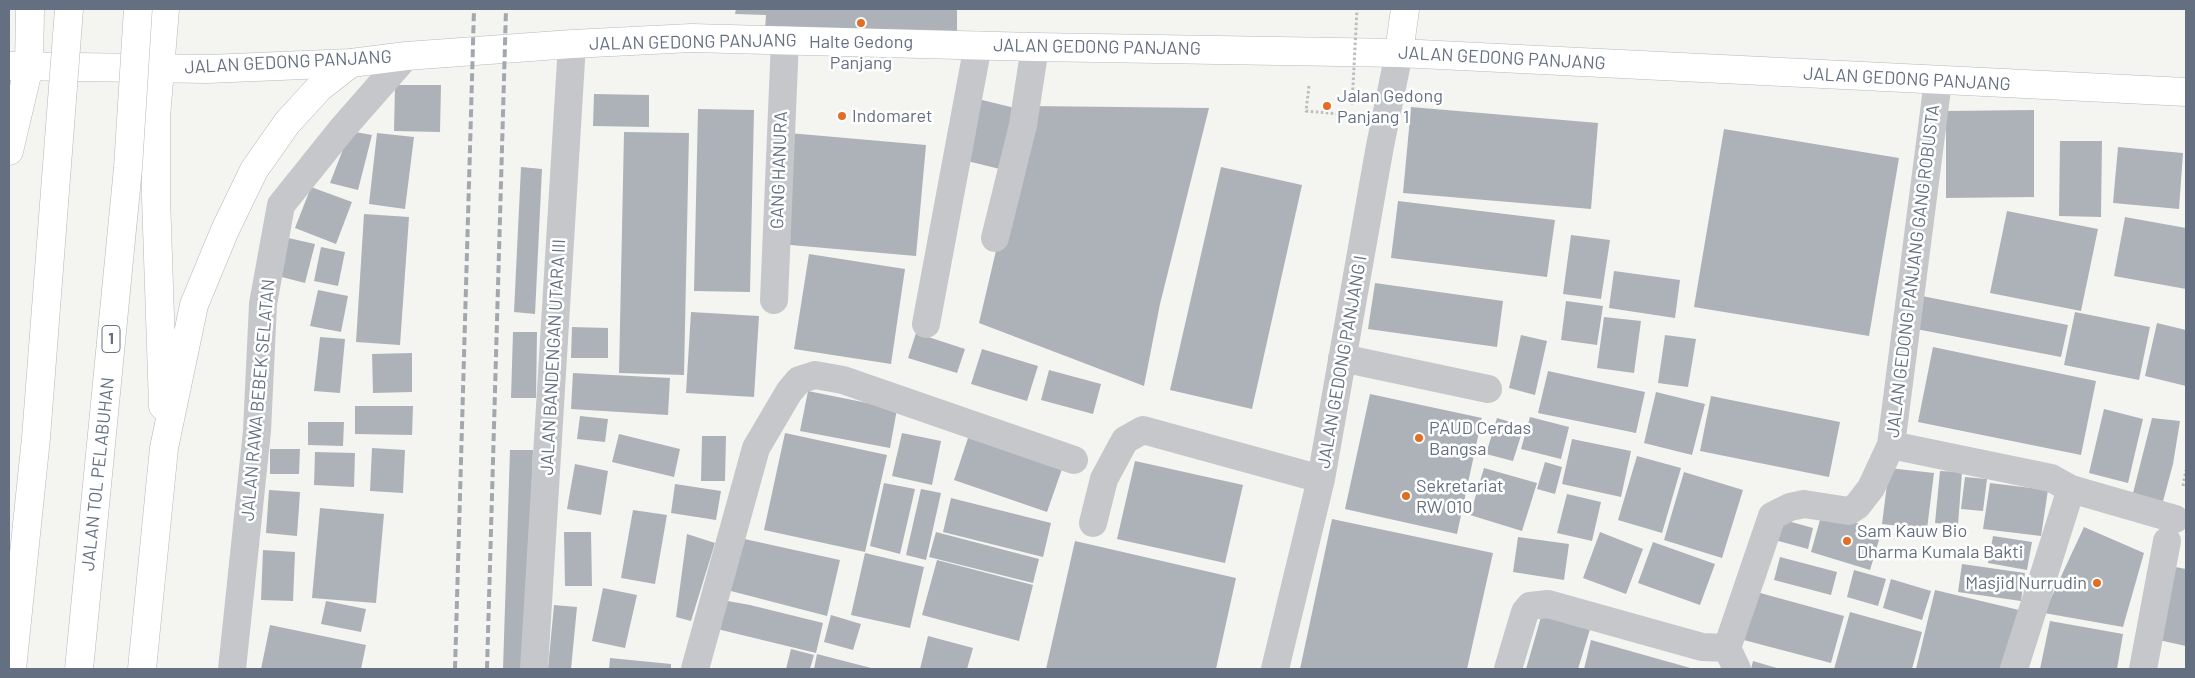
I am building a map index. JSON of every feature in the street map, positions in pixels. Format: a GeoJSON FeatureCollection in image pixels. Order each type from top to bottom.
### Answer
{"type":"FeatureCollection","features":[{"type":"Feature","properties":{"kind":"main road"},"geometry":{"type":"LineString","coordinates":[[9,151],[19,66],[30,9]]}},
{"type":"Feature","properties":{"kind":"main road"},"geometry":{"type":"LineString","coordinates":[[12,669],[36,438],[69,9]]}},
{"type":"Feature","properties":{"kind":"main road","name":"JALAN TOL PELABUHAN"},"geometry":{"type":"LineString","coordinates":[[79,669],[127,178],[138,9]]}},
{"type":"Feature","properties":{"kind":"main road"},"geometry":{"type":"LineString","coordinates":[[164,448],[156,196],[156,117],[166,9]]}},
{"type":"Feature","properties":{"kind":"main road"},"geometry":{"type":"LineString","coordinates":[[1399,53],[1405,9]]}},
{"type":"Feature","properties":{"kind":"main road","name":"JALAN GEDONG PANJANG"},"geometry":{"type":"LineString","coordinates":[[19,66],[208,69],[351,62],[406,56],[572,44],[691,38],[978,46],[1399,53],[2186,92]]}},
{"type":"Feature","properties":{"kind":"main road"},"geometry":{"type":"LineString","coordinates":[[142,669],[164,448],[194,305],[225,230],[250,179],[287,123],[318,88],[351,62]]}},
{"type":"Feature","properties":{"kind":"street","name":"GANG HANURA"},"geometry":{"type":"LineString","coordinates":[[774,300],[785,40]]}},
{"type":"Feature","properties":{"kind":"street","name":"JALAN BANDENGAN UTARA III"},"geometry":{"type":"LineString","coordinates":[[534,669],[572,44]]}},
{"type":"Feature","properties":{"kind":"street"},"geometry":{"type":"LineString","coordinates":[[926,324],[978,46]]}},
{"type":"Feature","properties":{"kind":"street"},"geometry":{"type":"LineString","coordinates":[[995,238],[1023,125],[1035,47]]}},
{"type":"Feature","properties":{"kind":"street","name":"JALAN GEDONG PANJANG I"},"geometry":{"type":"LineString","coordinates":[[1276,669],[1321,479],[1380,146],[1399,53]]}},
{"type":"Feature","properties":{"kind":"street","name":"JALAN RAWA BEBEK SELATAN"},"geometry":{"type":"LineString","coordinates":[[232,669],[257,432],[263,304],[281,205],[342,129],[406,56]]}},
{"type":"Feature","properties":{"kind":"street","name":"JALAN GEDONG PANJANG GANG ROBUSTA"},"geometry":{"type":"LineString","coordinates":[[1732,658],[1772,516],[1790,507],[1804,504],[1849,511],[1857,506],[1872,488],[1891,445],[1938,81]]}},
{"type":"Feature","properties":{"kind":"street"},"geometry":{"type":"LineString","coordinates":[[1342,358],[1488,389]]}},
{"type":"Feature","properties":{"kind":"street"},"geometry":{"type":"LineString","coordinates":[[695,669],[756,448],[799,380],[815,375],[844,380],[1074,460]]}},
{"type":"Feature","properties":{"kind":"street"},"geometry":{"type":"LineString","coordinates":[[1093,523],[1104,479],[1125,440],[1143,430],[1321,479]]}},
{"type":"Feature","properties":{"kind":"street"},"geometry":{"type":"LineString","coordinates":[[1891,445],[2051,478],[2071,489],[2171,530],[2143,669]]}},
{"type":"Feature","properties":{"kind":"street"},"geometry":{"type":"LineString","coordinates":[[2014,669],[2071,489]]}},
{"type":"Feature","properties":{"kind":"street"},"geometry":{"type":"LineString","coordinates":[[1508,669],[1525,612],[1530,606],[1548,604],[1702,647],[1732,658]]}},
{"type":"Feature","properties":{"kind":"path"},"geometry":{"type":"LineString","coordinates":[[1352,105],[1357,9]]}},
{"type":"Feature","properties":{"kind":"path"},"geometry":{"type":"LineString","coordinates":[[1306,111],[1351,116]]}},
{"type":"Feature","properties":{"kind":"building","name":"Halte Gedong Panjang"},"geometry":{"type":"Polygon","coordinates":[[[736,9],[957,9],[957,33],[765,31],[766,15],[735,14],[736,9]]]}},
{"type":"Feature","properties":{"kind":"building"},"geometry":{"type":"Polygon","coordinates":[[[395,85],[441,85],[440,132],[394,131],[395,85]]]}},
{"type":"Feature","properties":{"kind":"building"},"geometry":{"type":"Polygon","coordinates":[[[594,94],[649,95],[649,127],[593,126],[594,94]]]}},
{"type":"Feature","properties":{"kind":"building"},"geometry":{"type":"Polygon","coordinates":[[[978,99],[1023,110],[1008,171],[963,160],[978,99]]]}},
{"type":"Feature","properties":{"kind":"building"},"geometry":{"type":"Polygon","coordinates":[[[1030,106],[1209,108],[1160,304],[1144,386],[979,323],[1030,106]]]}},
{"type":"Feature","properties":{"kind":"building"},"geometry":{"type":"Polygon","coordinates":[[[1411,107],[1598,123],[1591,209],[1403,193],[1411,107]]]}},
{"type":"Feature","properties":{"kind":"building"},"geometry":{"type":"Polygon","coordinates":[[[698,109],[754,110],[750,292],[694,291],[698,109]]]}},
{"type":"Feature","properties":{"kind":"building"},"geometry":{"type":"Polygon","coordinates":[[[2034,110],[2034,197],[1946,198],[1946,111],[2034,110]]]}},
{"type":"Feature","properties":{"kind":"building"},"geometry":{"type":"Polygon","coordinates":[[[1724,129],[1899,158],[1869,336],[1694,307],[1724,129]]]}},
{"type":"Feature","properties":{"kind":"building"},"geometry":{"type":"Polygon","coordinates":[[[350,131],[372,135],[358,190],[330,183],[350,131]]]}},
{"type":"Feature","properties":{"kind":"building"},"geometry":{"type":"Polygon","coordinates":[[[624,132],[689,133],[684,375],[619,373],[624,132]]]}},
{"type":"Feature","properties":{"kind":"building"},"geometry":{"type":"Polygon","coordinates":[[[377,133],[414,137],[405,209],[369,204],[377,133]]]}},
{"type":"Feature","properties":{"kind":"building"},"geometry":{"type":"Polygon","coordinates":[[[789,133],[926,145],[916,256],[779,244],[789,133]]]}},
{"type":"Feature","properties":{"kind":"building"},"geometry":{"type":"Polygon","coordinates":[[[2060,141],[2102,141],[2101,217],[2059,216],[2060,141]]]}},
{"type":"Feature","properties":{"kind":"building"},"geometry":{"type":"Polygon","coordinates":[[[2118,147],[2183,153],[2179,209],[2113,203],[2118,147]]]}},
{"type":"Feature","properties":{"kind":"building"},"geometry":{"type":"Polygon","coordinates":[[[521,167],[542,169],[535,314],[514,312],[521,167]]]}},
{"type":"Feature","properties":{"kind":"building"},"geometry":{"type":"Polygon","coordinates":[[[1221,167],[1302,185],[1252,409],[1170,390],[1221,167]]]}},
{"type":"Feature","properties":{"kind":"building"},"geometry":{"type":"Polygon","coordinates":[[[311,187],[352,202],[336,244],[295,228],[311,187]]]}},
{"type":"Feature","properties":{"kind":"building"},"geometry":{"type":"Polygon","coordinates":[[[1398,201],[1555,220],[1547,277],[1391,258],[1398,201]]]}},
{"type":"Feature","properties":{"kind":"building"},"geometry":{"type":"Polygon","coordinates":[[[2007,211],[2098,229],[2081,311],[1990,293],[2007,211]]]}},
{"type":"Feature","properties":{"kind":"building"},"geometry":{"type":"Polygon","coordinates":[[[364,214],[409,217],[400,345],[356,342],[364,214]]]}},
{"type":"Feature","properties":{"kind":"building"},"geometry":{"type":"Polygon","coordinates":[[[2125,217],[2186,228],[2186,289],[2114,276],[2125,217]]]}},
{"type":"Feature","properties":{"kind":"building"},"geometry":{"type":"Polygon","coordinates":[[[1571,235],[1610,240],[1601,299],[1563,294],[1571,235]]]}},
{"type":"Feature","properties":{"kind":"building"},"geometry":{"type":"Polygon","coordinates":[[[284,237],[315,244],[305,283],[274,275],[284,237]]]}},
{"type":"Feature","properties":{"kind":"building"},"geometry":{"type":"Polygon","coordinates":[[[321,247],[345,252],[338,286],[314,281],[321,247]]]}},
{"type":"Feature","properties":{"kind":"building"},"geometry":{"type":"Polygon","coordinates":[[[809,254],[905,269],[891,364],[794,349],[809,254]]]}},
{"type":"Feature","properties":{"kind":"building"},"geometry":{"type":"Polygon","coordinates":[[[1614,271],[1680,280],[1675,318],[1609,308],[1614,271]]]}},
{"type":"Feature","properties":{"kind":"building"},"geometry":{"type":"Polygon","coordinates":[[[1375,283],[1503,301],[1497,347],[1368,329],[1375,283]]]}},
{"type":"Feature","properties":{"kind":"building"},"geometry":{"type":"Polygon","coordinates":[[[318,290],[348,296],[341,332],[310,326],[318,290]]]}},
{"type":"Feature","properties":{"kind":"building"},"geometry":{"type":"Polygon","coordinates":[[[1922,296],[2068,325],[2061,357],[1916,329],[1922,296]]]}},
{"type":"Feature","properties":{"kind":"building"},"geometry":{"type":"Polygon","coordinates":[[[1566,301],[1603,306],[1597,345],[1561,340],[1566,301]]]}},
{"type":"Feature","properties":{"kind":"building"},"geometry":{"type":"Polygon","coordinates":[[[691,312],[759,316],[754,397],[686,393],[691,312]]]}},
{"type":"Feature","properties":{"kind":"building"},"geometry":{"type":"Polygon","coordinates":[[[2075,312],[2150,327],[2139,380],[2064,365],[2075,312]]]}},
{"type":"Feature","properties":{"kind":"building"},"geometry":{"type":"Polygon","coordinates":[[[1604,317],[1641,321],[1634,373],[1597,368],[1604,317]]]}},
{"type":"Feature","properties":{"kind":"building"},"geometry":{"type":"Polygon","coordinates":[[[2157,323],[2186,330],[2186,386],[2145,376],[2157,323]]]}},
{"type":"Feature","properties":{"kind":"building"},"geometry":{"type":"Polygon","coordinates":[[[572,327],[608,328],[608,358],[571,358],[572,327]]]}},
{"type":"Feature","properties":{"kind":"building"},"geometry":{"type":"Polygon","coordinates":[[[513,332],[537,332],[536,398],[511,398],[513,332]]]}},
{"type":"Feature","properties":{"kind":"building"},"geometry":{"type":"Polygon","coordinates":[[[916,333],[965,349],[957,373],[908,358],[916,333]]]}},
{"type":"Feature","properties":{"kind":"building"},"geometry":{"type":"Polygon","coordinates":[[[1521,335],[1547,341],[1535,395],[1509,388],[1521,335]]]}},
{"type":"Feature","properties":{"kind":"building"},"geometry":{"type":"Polygon","coordinates":[[[1665,335],[1696,339],[1688,387],[1658,383],[1665,335]]]}},
{"type":"Feature","properties":{"kind":"building"},"geometry":{"type":"Polygon","coordinates":[[[320,337],[345,339],[340,393],[314,391],[320,337]]]}},
{"type":"Feature","properties":{"kind":"building"},"geometry":{"type":"Polygon","coordinates":[[[1933,347],[2096,381],[2081,455],[1918,422],[1933,347]]]}},
{"type":"Feature","properties":{"kind":"building"},"geometry":{"type":"Polygon","coordinates":[[[982,349],[1038,366],[1027,401],[971,384],[982,349]]]}},
{"type":"Feature","properties":{"kind":"building"},"geometry":{"type":"Polygon","coordinates":[[[412,353],[412,392],[373,393],[372,354],[412,353]]]}},
{"type":"Feature","properties":{"kind":"building"},"geometry":{"type":"Polygon","coordinates":[[[1049,370],[1101,384],[1093,414],[1041,400],[1049,370]]]}},
{"type":"Feature","properties":{"kind":"building"},"geometry":{"type":"Polygon","coordinates":[[[1548,371],[1645,392],[1636,433],[1538,413],[1548,371]]]}},
{"type":"Feature","properties":{"kind":"building"},"geometry":{"type":"Polygon","coordinates":[[[573,373],[670,378],[668,415],[571,409],[573,373]]]}},
{"type":"Feature","properties":{"kind":"building"},"geometry":{"type":"Polygon","coordinates":[[[808,391],[897,409],[890,448],[800,431],[808,391]]]}},
{"type":"Feature","properties":{"kind":"building"},"geometry":{"type":"Polygon","coordinates":[[[1656,392],[1705,404],[1692,455],[1644,443],[1656,392]]]}},
{"type":"Feature","properties":{"kind":"building"},"geometry":{"type":"Polygon","coordinates":[[[1370,394],[1482,418],[1457,534],[1345,509],[1370,394]]]}},
{"type":"Feature","properties":{"kind":"building"},"geometry":{"type":"Polygon","coordinates":[[[1711,396],[1840,422],[1829,477],[1700,451],[1711,396]]]}},
{"type":"Feature","properties":{"kind":"building"},"geometry":{"type":"Polygon","coordinates":[[[355,406],[413,406],[412,435],[355,434],[355,406]]]}},
{"type":"Feature","properties":{"kind":"building"},"geometry":{"type":"Polygon","coordinates":[[[2104,409],[2143,419],[2128,483],[2089,473],[2104,409]]]}},
{"type":"Feature","properties":{"kind":"building"},"geometry":{"type":"Polygon","coordinates":[[[580,416],[608,419],[605,442],[577,439],[580,416]]]}},
{"type":"Feature","properties":{"kind":"building"},"geometry":{"type":"Polygon","coordinates":[[[1530,417],[1569,427],[1561,459],[1521,449],[1530,417]]]}},
{"type":"Feature","properties":{"kind":"building"},"geometry":{"type":"Polygon","coordinates":[[[1497,418],[1524,426],[1513,461],[1486,454],[1497,418]]]}},
{"type":"Feature","properties":{"kind":"building"},"geometry":{"type":"Polygon","coordinates":[[[2152,418],[2180,421],[2173,464],[2162,505],[2132,497],[2152,418]]]}},
{"type":"Feature","properties":{"kind":"building"},"geometry":{"type":"Polygon","coordinates":[[[308,422],[344,422],[343,446],[308,445],[308,422]]]}},
{"type":"Feature","properties":{"kind":"building"},"geometry":{"type":"Polygon","coordinates":[[[785,433],[887,455],[865,552],[764,530],[785,433]]]}},
{"type":"Feature","properties":{"kind":"building"},"geometry":{"type":"Polygon","coordinates":[[[902,433],[941,441],[932,485],[892,476],[902,433]]]}},
{"type":"Feature","properties":{"kind":"building"},"geometry":{"type":"Polygon","coordinates":[[[619,434],[680,449],[674,477],[612,462],[619,434]]]}},
{"type":"Feature","properties":{"kind":"building"},"geometry":{"type":"Polygon","coordinates":[[[702,436],[726,436],[725,481],[701,481],[702,436]]]}},
{"type":"Feature","properties":{"kind":"building"},"geometry":{"type":"Polygon","coordinates":[[[968,438],[1062,469],[1047,512],[954,480],[968,438]]]}},
{"type":"Feature","properties":{"kind":"building"},"geometry":{"type":"Polygon","coordinates":[[[1572,439],[1631,451],[1621,497],[1562,484],[1572,439]]]}},
{"type":"Feature","properties":{"kind":"building"},"geometry":{"type":"Polygon","coordinates":[[[372,448],[405,450],[403,493],[370,491],[372,448]]]}},
{"type":"Feature","properties":{"kind":"building"},"geometry":{"type":"Polygon","coordinates":[[[270,449],[300,449],[299,474],[270,474],[270,449]]]}},
{"type":"Feature","properties":{"kind":"building"},"geometry":{"type":"Polygon","coordinates":[[[510,450],[533,450],[525,669],[503,669],[510,450]]]}},
{"type":"Feature","properties":{"kind":"building"},"geometry":{"type":"Polygon","coordinates":[[[315,452],[355,453],[354,487],[314,485],[315,452]]]}},
{"type":"Feature","properties":{"kind":"building"},"geometry":{"type":"Polygon","coordinates":[[[1637,456],[1681,468],[1662,533],[1618,520],[1637,456]]]}},
{"type":"Feature","properties":{"kind":"building"},"geometry":{"type":"Polygon","coordinates":[[[1135,461],[1243,485],[1225,563],[1117,539],[1135,461]]]}},
{"type":"Feature","properties":{"kind":"building"},"geometry":{"type":"Polygon","coordinates":[[[1545,462],[1562,467],[1555,494],[1537,489],[1545,462]]]}},
{"type":"Feature","properties":{"kind":"building"},"geometry":{"type":"Polygon","coordinates":[[[575,464],[608,471],[601,515],[567,509],[575,464]]]}},
{"type":"Feature","properties":{"kind":"building"},"geometry":{"type":"Polygon","coordinates":[[[1484,468],[1537,483],[1522,531],[1470,515],[1484,468]]]}},
{"type":"Feature","properties":{"kind":"building"},"geometry":{"type":"Polygon","coordinates":[[[1889,468],[1934,473],[1927,529],[1882,524],[1889,468]]]}},
{"type":"Feature","properties":{"kind":"building"},"geometry":{"type":"Polygon","coordinates":[[[1940,471],[1962,472],[1958,525],[1935,523],[1940,471]]]}},
{"type":"Feature","properties":{"kind":"building"},"geometry":{"type":"Polygon","coordinates":[[[1684,472],[1743,490],[1722,558],[1664,540],[1684,472]]]}},
{"type":"Feature","properties":{"kind":"building"},"geometry":{"type":"Polygon","coordinates":[[[1965,477],[1987,479],[1983,511],[1961,509],[1965,477]]]}},
{"type":"Feature","properties":{"kind":"building"},"geometry":{"type":"Polygon","coordinates":[[[884,483],[915,489],[900,554],[870,546],[884,483]]]}},
{"type":"Feature","properties":{"kind":"building"},"geometry":{"type":"Polygon","coordinates":[[[1990,483],[2048,490],[2041,536],[1983,529],[1990,483]]]}},
{"type":"Feature","properties":{"kind":"building"},"geometry":{"type":"Polygon","coordinates":[[[675,484],[721,491],[716,520],[671,513],[675,484]]]}},
{"type":"Feature","properties":{"kind":"building"},"geometry":{"type":"Polygon","coordinates":[[[921,489],[941,493],[926,560],[906,555],[921,489]]]}},
{"type":"Feature","properties":{"kind":"building"},"geometry":{"type":"Polygon","coordinates":[[[269,490],[300,492],[297,536],[266,533],[269,490]]]}},
{"type":"Feature","properties":{"kind":"building"},"geometry":{"type":"Polygon","coordinates":[[[1567,494],[1601,502],[1592,541],[1557,533],[1567,494]]]}},
{"type":"Feature","properties":{"kind":"building"},"geometry":{"type":"Polygon","coordinates":[[[951,498],[1051,523],[1043,557],[943,532],[951,498]]]}},
{"type":"Feature","properties":{"kind":"building"},"geometry":{"type":"Polygon","coordinates":[[[320,508],[384,514],[376,603],[312,598],[320,508]]]}},
{"type":"Feature","properties":{"kind":"building"},"geometry":{"type":"Polygon","coordinates":[[[633,510],[667,515],[655,584],[621,578],[633,510]]]}},
{"type":"Feature","properties":{"kind":"building","name":"Sam Kauw Bio Dharma Kumala Bakti"},"geometry":{"type":"Polygon","coordinates":[[[1822,513],[1882,530],[1870,570],[1811,552],[1822,513]]]}},
{"type":"Feature","properties":{"kind":"building"},"geometry":{"type":"Polygon","coordinates":[[[1777,518],[1813,528],[1808,549],[1771,539],[1777,518]]]}},
{"type":"Feature","properties":{"kind":"building"},"geometry":{"type":"Polygon","coordinates":[[[1332,519],[1493,553],[1467,669],[1300,669],[1332,519]]]}},
{"type":"Feature","properties":{"kind":"building","name":"Masjid Nurrudin"},"geometry":{"type":"Polygon","coordinates":[[[2084,527],[2144,553],[2123,627],[2044,613],[2084,527]]]}},
{"type":"Feature","properties":{"kind":"building"},"geometry":{"type":"Polygon","coordinates":[[[564,532],[591,532],[592,586],[565,586],[564,532]]]}},
{"type":"Feature","properties":{"kind":"building"},"geometry":{"type":"Polygon","coordinates":[[[936,532],[1039,559],[1033,583],[929,557],[936,532]]]}},
{"type":"Feature","properties":{"kind":"building"},"geometry":{"type":"Polygon","coordinates":[[[1600,532],[1643,549],[1626,594],[1583,578],[1600,532]]]}},
{"type":"Feature","properties":{"kind":"building"},"geometry":{"type":"Polygon","coordinates":[[[687,534],[715,543],[691,621],[676,617],[687,534]]]}},
{"type":"Feature","properties":{"kind":"building"},"geometry":{"type":"Polygon","coordinates":[[[1993,536],[2032,542],[2027,570],[1988,563],[1993,536]]]}},
{"type":"Feature","properties":{"kind":"building"},"geometry":{"type":"Polygon","coordinates":[[[1518,537],[1569,544],[1564,580],[1513,572],[1518,537]]]}},
{"type":"Feature","properties":{"kind":"building"},"geometry":{"type":"Polygon","coordinates":[[[740,538],[840,560],[827,616],[727,590],[740,538]]]}},
{"type":"Feature","properties":{"kind":"building"},"geometry":{"type":"Polygon","coordinates":[[[1075,541],[1236,578],[1216,669],[1046,669],[1075,541]]]}},
{"type":"Feature","properties":{"kind":"building"},"geometry":{"type":"Polygon","coordinates":[[[1653,542],[1715,564],[1700,605],[1638,583],[1653,542]]]}},
{"type":"Feature","properties":{"kind":"building"},"geometry":{"type":"Polygon","coordinates":[[[263,550],[295,552],[293,601],[261,600],[263,550]]]}},
{"type":"Feature","properties":{"kind":"building"},"geometry":{"type":"Polygon","coordinates":[[[865,553],[924,567],[910,628],[851,615],[865,553]]]}},
{"type":"Feature","properties":{"kind":"building"},"geometry":{"type":"Polygon","coordinates":[[[1780,557],[1837,572],[1831,595],[1774,580],[1780,557]]]}},
{"type":"Feature","properties":{"kind":"building"},"geometry":{"type":"Polygon","coordinates":[[[937,560],[1033,585],[1019,641],[922,615],[937,560]]]}},
{"type":"Feature","properties":{"kind":"building"},"geometry":{"type":"Polygon","coordinates":[[[1962,564],[2025,573],[2021,601],[1958,592],[1962,564]]]}},
{"type":"Feature","properties":{"kind":"building"},"geometry":{"type":"Polygon","coordinates":[[[2170,566],[2186,569],[2186,646],[2154,639],[2170,566]]]}},
{"type":"Feature","properties":{"kind":"building"},"geometry":{"type":"Polygon","coordinates":[[[1854,570],[1886,579],[1878,606],[1847,597],[1854,570]]]}},
{"type":"Feature","properties":{"kind":"building"},"geometry":{"type":"Polygon","coordinates":[[[1891,579],[1931,591],[1922,620],[1883,608],[1891,579]]]}},
{"type":"Feature","properties":{"kind":"building"},"geometry":{"type":"Polygon","coordinates":[[[603,588],[637,595],[625,648],[592,641],[603,588]]]}},
{"type":"Feature","properties":{"kind":"building"},"geometry":{"type":"Polygon","coordinates":[[[1935,590],[2019,610],[2005,669],[1916,669],[1935,590]]]}},
{"type":"Feature","properties":{"kind":"building"},"geometry":{"type":"Polygon","coordinates":[[[1753,591],[1844,616],[1831,663],[1740,639],[1753,591]]]}},
{"type":"Feature","properties":{"kind":"building"},"geometry":{"type":"Polygon","coordinates":[[[722,600],[823,623],[816,653],[713,628],[722,600]]]}},
{"type":"Feature","properties":{"kind":"building"},"geometry":{"type":"Polygon","coordinates":[[[326,601],[366,609],[361,632],[321,624],[326,601]]]}},
{"type":"Feature","properties":{"kind":"building"},"geometry":{"type":"Polygon","coordinates":[[[554,605],[577,607],[571,669],[548,669],[554,605]]]}},
{"type":"Feature","properties":{"kind":"building"},"geometry":{"type":"Polygon","coordinates":[[[1543,610],[1591,626],[1578,669],[1526,669],[1543,610]]]}},
{"type":"Feature","properties":{"kind":"building"},"geometry":{"type":"Polygon","coordinates":[[[1850,612],[1922,632],[1912,669],[1834,669],[1850,612]]]}},
{"type":"Feature","properties":{"kind":"building"},"geometry":{"type":"Polygon","coordinates":[[[831,615],[861,624],[853,650],[824,642],[831,615]]]}},
{"type":"Feature","properties":{"kind":"building"},"geometry":{"type":"Polygon","coordinates":[[[2050,621],[2123,634],[2117,669],[2040,669],[2050,621]]]}},
{"type":"Feature","properties":{"kind":"building"},"geometry":{"type":"Polygon","coordinates":[[[270,625],[366,645],[361,669],[261,669],[270,625]]]}},
{"type":"Feature","properties":{"kind":"building"},"geometry":{"type":"Polygon","coordinates":[[[928,636],[973,648],[967,669],[920,669],[928,636]]]}},
{"type":"Feature","properties":{"kind":"building"},"geometry":{"type":"Polygon","coordinates":[[[1591,640],[1694,669],[1584,669],[1591,640]]]}},
{"type":"Feature","properties":{"kind":"building"},"geometry":{"type":"Polygon","coordinates":[[[791,649],[814,655],[810,669],[786,669],[791,649]]]}},
{"type":"Feature","properties":{"kind":"building"},"geometry":{"type":"Polygon","coordinates":[[[817,654],[875,669],[814,669],[817,654]]]}},
{"type":"Feature","properties":{"kind":"building"},"geometry":{"type":"Polygon","coordinates":[[[610,658],[671,664],[671,669],[609,669],[610,658]]]}},
{"type":"Feature","properties":{"kind":"building"},"geometry":{"type":"Polygon","coordinates":[[[1753,661],[1780,669],[1751,669],[1753,661]]]}},
{"type":"Feature","properties":{"kind":"railway"},"geometry":{"type":"LineString","coordinates":[[455,669],[474,9]]}},
{"type":"Feature","properties":{"kind":"railway"},"geometry":{"type":"LineString","coordinates":[[487,669],[506,9]]}},
{"type":"Feature","properties":{"kind":"place","name":"Halte Gedong Panjang"},"geometry":{"type":"Point","coordinates":[861,23]}},
{"type":"Feature","properties":{"kind":"place","name":"Jalan Gedong Panjang 1"},"geometry":{"type":"Point","coordinates":[1327,106]}},
{"type":"Feature","properties":{"kind":"place","name":"Indomaret"},"geometry":{"type":"Point","coordinates":[842,116]}},
{"type":"Feature","properties":{"kind":"place","name":"PAUD Cerdas Bangsa"},"geometry":{"type":"Point","coordinates":[1419,438]}},
{"type":"Feature","properties":{"kind":"place","name":"Sekretariat RW 010"},"geometry":{"type":"Point","coordinates":[1406,496]}},
{"type":"Feature","properties":{"kind":"place","name":"Sam Kauw Bio Dharma Kumala Bakti"},"geometry":{"type":"Point","coordinates":[1847,541]}},
{"type":"Feature","properties":{"kind":"place","name":"Masjid Nurrudin"},"geometry":{"type":"Point","coordinates":[2097,583]}}]}
